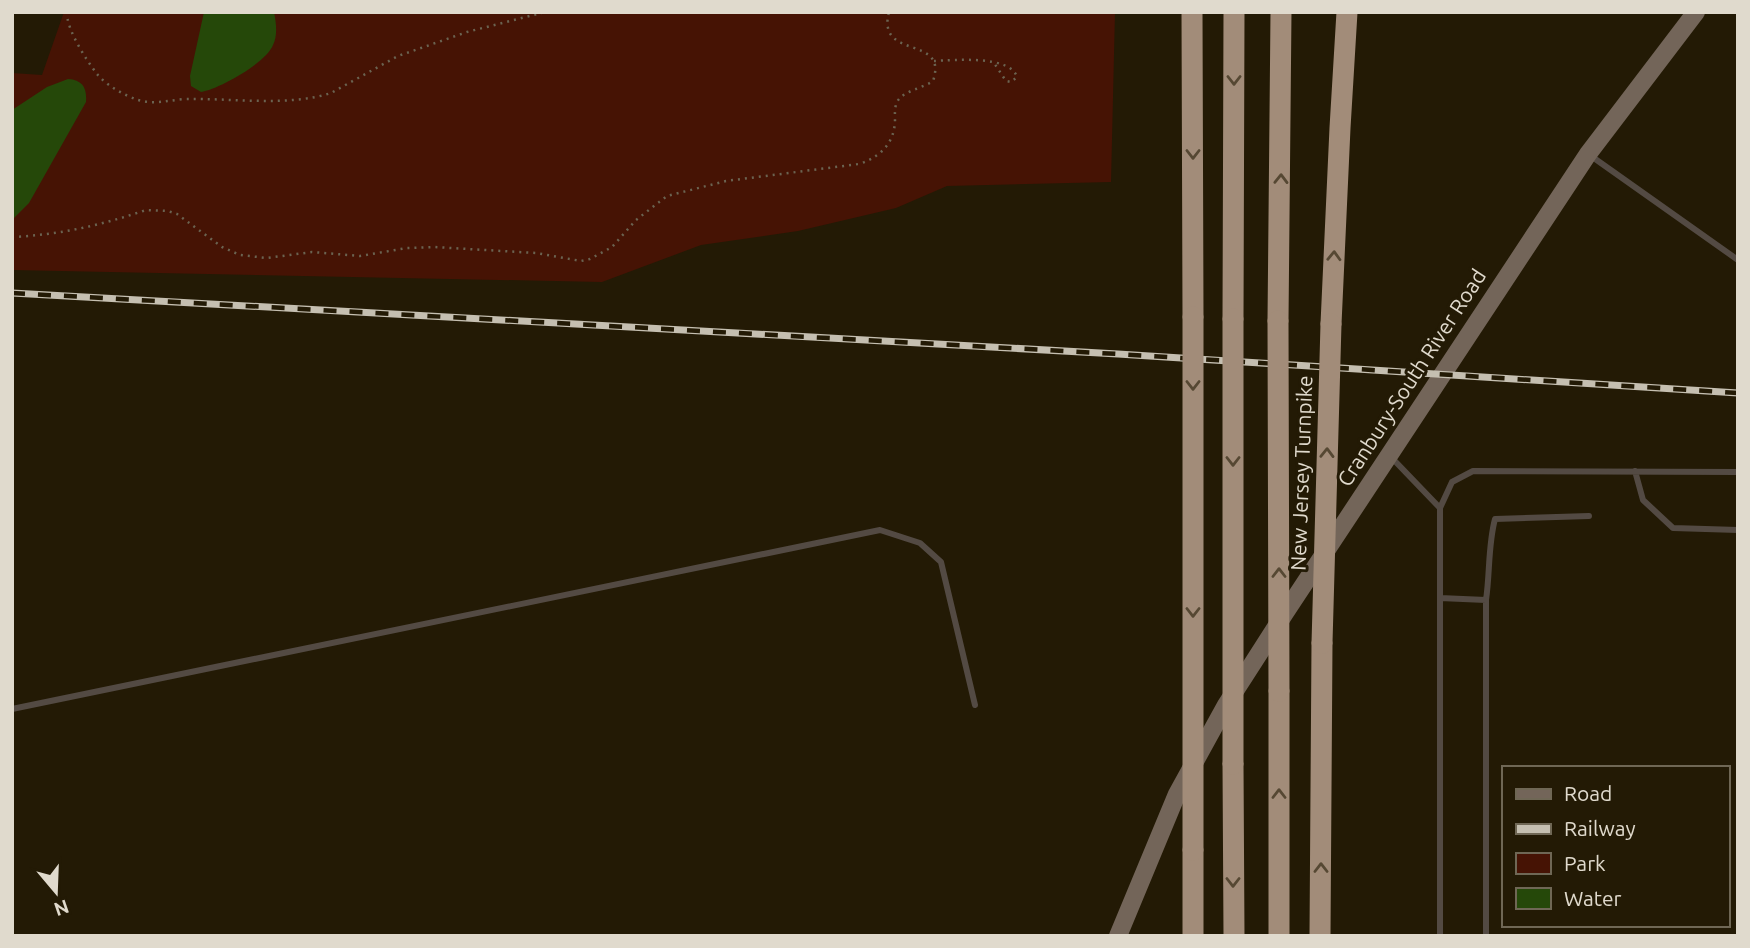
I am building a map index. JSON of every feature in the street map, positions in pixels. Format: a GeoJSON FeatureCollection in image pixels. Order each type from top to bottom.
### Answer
{"type":"FeatureCollection","features":[{"type":"Feature","properties":{"kind":"highway"},"geometry":{"type":"LineString","coordinates":[[1192,12],[1193,936]]}},
{"type":"Feature","properties":{"kind":"highway"},"geometry":{"type":"LineString","coordinates":[[1234,12],[1234,936]]}},
{"type":"Feature","properties":{"kind":"highway","name":"New Jersey Turnpike"},"geometry":{"type":"LineString","coordinates":[[1279,936],[1278,321],[1281,12]]}},
{"type":"Feature","properties":{"kind":"highway"},"geometry":{"type":"LineString","coordinates":[[1281,141],[1292,12]]}},
{"type":"Feature","properties":{"kind":"highway","name":"New Jersey Turnpike"},"geometry":{"type":"LineString","coordinates":[[1320,936],[1322,643],[1331,324],[1348,12]]}},
{"type":"Feature","properties":{"kind":"main road","name":"Cranbury-South River Road"},"geometry":{"type":"LineString","coordinates":[[1118,936],[1177,794],[1220,716],[1284,613],[1588,154],[1696,12]]}},
{"type":"Feature","properties":{"kind":"lane"},"geometry":{"type":"LineString","coordinates":[[1588,154],[1738,260]]}},
{"type":"Feature","properties":{"kind":"lane"},"geometry":{"type":"LineString","coordinates":[[1389,456],[1440,508]]}},
{"type":"Feature","properties":{"kind":"lane"},"geometry":{"type":"LineString","coordinates":[[1440,936],[1440,508],[1452,482],[1473,471],[1738,472]]}},
{"type":"Feature","properties":{"kind":"lane"},"geometry":{"type":"LineString","coordinates":[[1635,471],[1643,500],[1673,528],[1738,530]]}},
{"type":"Feature","properties":{"kind":"lane"},"geometry":{"type":"LineString","coordinates":[[1486,936],[1486,600],[1490,537],[1495,519],[1589,516]]}},
{"type":"Feature","properties":{"kind":"lane"},"geometry":{"type":"LineString","coordinates":[[12,709],[880,530],[920,543],[941,562],[975,705]]}},
{"type":"Feature","properties":{"kind":"lane"},"geometry":{"type":"LineString","coordinates":[[1440,598],[1486,600]]}},
{"type":"Feature","properties":{"kind":"path"},"geometry":{"type":"LineString","coordinates":[[67,12],[68,24],[98,75],[129,96],[162,103],[186,99],[294,100],[319,97],[398,56],[467,32],[545,12]]}},
{"type":"Feature","properties":{"kind":"path"},"geometry":{"type":"LineString","coordinates":[[12,237],[78,230],[114,222],[146,210],[156,210],[168,211],[186,218],[222,247],[240,256],[267,258],[323,252],[360,256],[422,247],[536,253],[571,261],[590,259],[612,247],[636,220],[667,196],[726,181],[859,164],[872,159],[890,143],[895,125],[895,107],[899,100],[933,81],[936,69],[934,61],[923,50],[899,43],[892,38],[887,25],[889,12]]}},
{"type":"Feature","properties":{"kind":"path"},"geometry":{"type":"LineString","coordinates":[[934,61],[969,60],[994,63],[1013,69],[1017,78],[1011,82],[1006,81],[994,63]]}},
{"type":"Feature","properties":{"kind":"green space"},"geometry":{"type":"Polygon","coordinates":[[[64,12],[1115,12],[1111,182],[947,186],[896,208],[798,231],[701,245],[602,282],[12,270],[12,73],[42,75],[64,12]]]}},
{"type":"Feature","properties":{"kind":"water"},"geometry":{"type":"Polygon","coordinates":[[[204,12],[274,12],[276,33],[269,52],[261,60],[230,81],[201,92],[191,86],[190,76],[204,12]]]}},
{"type":"Feature","properties":{"kind":"water"},"geometry":{"type":"Polygon","coordinates":[[[68,79],[83,86],[86,102],[29,203],[12,220],[12,110],[47,87],[68,79]]]}},
{"type":"Feature","properties":{"kind":"railway"},"geometry":{"type":"LineString","coordinates":[[12,293],[1118,354],[1738,393]]}}]}
